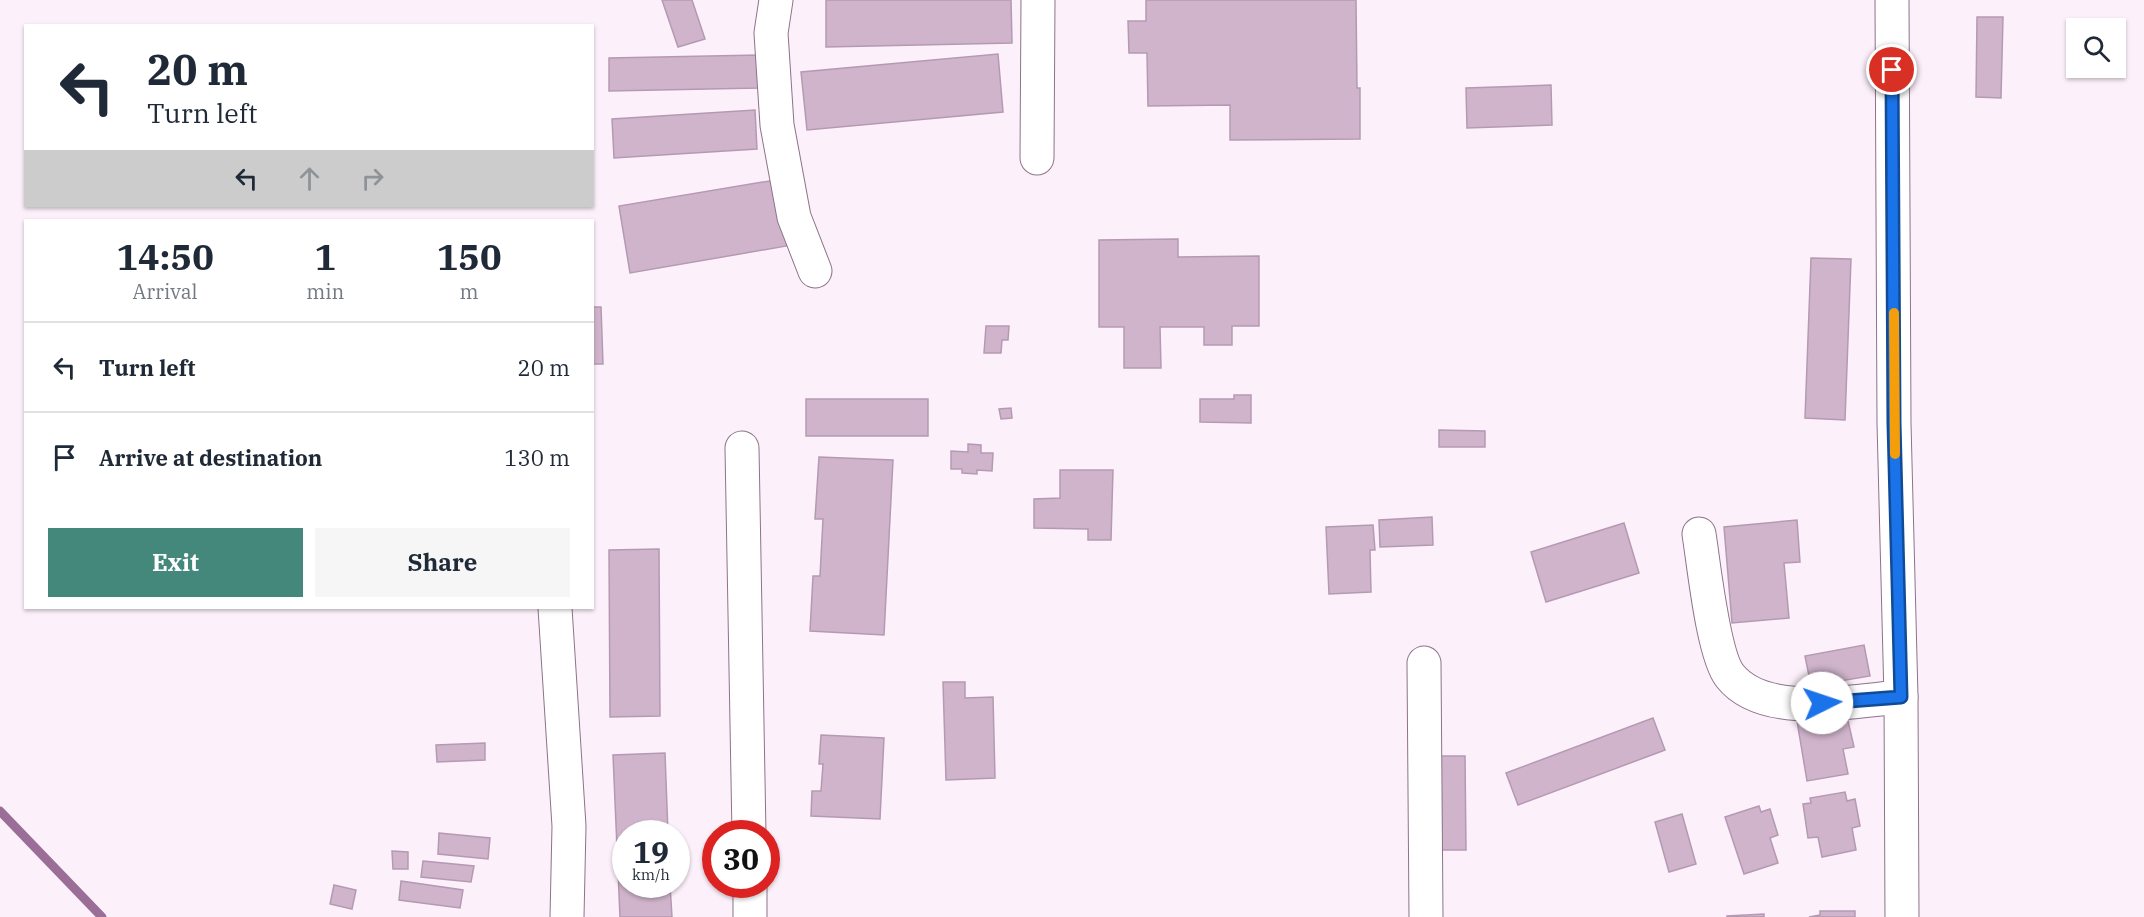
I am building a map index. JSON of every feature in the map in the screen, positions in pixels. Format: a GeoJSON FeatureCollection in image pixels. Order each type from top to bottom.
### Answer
{"type":"FeatureCollection","features":[{"type":"Feature","properties":{"kind":"street"},"geometry":{"type":"LineString","coordinates":[[776,0],[771,33],[777,125],[794,217],[815,271]]}},
{"type":"Feature","properties":{"kind":"street"},"geometry":{"type":"LineString","coordinates":[[1037,158],[1038,0]]}},
{"type":"Feature","properties":{"kind":"street"},"geometry":{"type":"LineString","coordinates":[[1892,0],[1894,423],[1901,697],[1902,917]]}},
{"type":"Feature","properties":{"kind":"street"},"geometry":{"type":"LineString","coordinates":[[742,448],[749,820]]}},
{"type":"Feature","properties":{"kind":"street"},"geometry":{"type":"LineString","coordinates":[[1699,534],[1718,649],[1729,675],[1745,691],[1766,699],[1803,705],[1901,697]]}},
{"type":"Feature","properties":{"kind":"street"},"geometry":{"type":"LineString","coordinates":[[555,609],[569,826],[567,917]]}},
{"type":"Feature","properties":{"kind":"street"},"geometry":{"type":"LineString","coordinates":[[1424,663],[1426,917]]}},
{"type":"Feature","properties":{"kind":"street"},"geometry":{"type":"LineString","coordinates":[[750,898],[750,917]]}},
{"type":"Feature","properties":{"kind":"building"},"geometry":{"type":"Polygon","coordinates":[[[662,0],[692,0],[705,39],[678,47],[662,0]]]}},
{"type":"Feature","properties":{"kind":"building"},"geometry":{"type":"Polygon","coordinates":[[[826,0],[1011,0],[1012,43],[826,47],[826,0]]]}},
{"type":"Feature","properties":{"kind":"building"},"geometry":{"type":"Polygon","coordinates":[[[1146,0],[1356,0],[1360,139],[1230,140],[1230,105],[1148,106],[1147,53],[1129,53],[1128,21],[1146,21],[1146,0]]]}},
{"type":"Feature","properties":{"kind":"building"},"geometry":{"type":"Polygon","coordinates":[[[1977,17],[2003,17],[2001,98],[1976,97],[1977,17]]]}},
{"type":"Feature","properties":{"kind":"building"},"geometry":{"type":"Polygon","coordinates":[[[998,54],[1003,112],[807,130],[801,72],[998,54]]]}},
{"type":"Feature","properties":{"kind":"building"},"geometry":{"type":"Polygon","coordinates":[[[759,55],[759,88],[609,91],[609,58],[759,55]]]}},
{"type":"Feature","properties":{"kind":"building"},"geometry":{"type":"Polygon","coordinates":[[[1551,85],[1552,125],[1467,128],[1466,88],[1551,85]]]}},
{"type":"Feature","properties":{"kind":"building"},"geometry":{"type":"Polygon","coordinates":[[[755,110],[757,149],[614,158],[612,119],[755,110]]]}},
{"type":"Feature","properties":{"kind":"building"},"geometry":{"type":"Polygon","coordinates":[[[781,179],[792,245],[630,273],[619,206],[781,179]]]}},
{"type":"Feature","properties":{"kind":"building"},"geometry":{"type":"Polygon","coordinates":[[[1178,239],[1178,257],[1259,256],[1259,326],[1232,326],[1232,345],[1204,345],[1204,327],[1160,327],[1161,368],[1124,368],[1124,327],[1099,327],[1099,240],[1178,239]]]}},
{"type":"Feature","properties":{"kind":"building"},"geometry":{"type":"Polygon","coordinates":[[[1811,258],[1851,259],[1845,420],[1805,418],[1811,258]]]}},
{"type":"Feature","properties":{"kind":"building"},"geometry":{"type":"Polygon","coordinates":[[[594,307],[601,307],[603,364],[594,364],[594,307]]]}},
{"type":"Feature","properties":{"kind":"building"},"geometry":{"type":"Polygon","coordinates":[[[986,326],[1009,326],[1008,340],[1002,340],[1001,353],[984,353],[986,326]]]}},
{"type":"Feature","properties":{"kind":"building"},"geometry":{"type":"Polygon","coordinates":[[[1234,395],[1251,395],[1251,423],[1200,422],[1200,399],[1234,399],[1234,395]]]}},
{"type":"Feature","properties":{"kind":"building"},"geometry":{"type":"Polygon","coordinates":[[[806,399],[928,399],[928,436],[806,436],[806,399]]]}},
{"type":"Feature","properties":{"kind":"building"},"geometry":{"type":"Polygon","coordinates":[[[1011,408],[1012,418],[1001,419],[999,409],[1011,408]]]}},
{"type":"Feature","properties":{"kind":"building"},"geometry":{"type":"Polygon","coordinates":[[[1439,430],[1485,431],[1485,447],[1439,447],[1439,430]]]}},
{"type":"Feature","properties":{"kind":"building"},"geometry":{"type":"Polygon","coordinates":[[[968,444],[981,445],[981,453],[993,453],[992,471],[977,470],[977,474],[962,473],[962,469],[951,469],[951,451],[968,452],[968,444]]]}},
{"type":"Feature","properties":{"kind":"building"},"geometry":{"type":"Polygon","coordinates":[[[819,457],[893,460],[884,635],[810,631],[813,576],[820,576],[823,519],[815,519],[819,457]]]}},
{"type":"Feature","properties":{"kind":"building"},"geometry":{"type":"Polygon","coordinates":[[[1060,470],[1113,470],[1111,540],[1088,540],[1088,529],[1034,528],[1034,499],[1060,498],[1060,470]]]}},
{"type":"Feature","properties":{"kind":"building"},"geometry":{"type":"Polygon","coordinates":[[[1432,517],[1433,545],[1380,547],[1379,520],[1432,517]]]}},
{"type":"Feature","properties":{"kind":"building"},"geometry":{"type":"Polygon","coordinates":[[[1797,520],[1800,562],[1784,563],[1789,618],[1732,623],[1724,527],[1797,520]]]}},
{"type":"Feature","properties":{"kind":"building"},"geometry":{"type":"Polygon","coordinates":[[[1624,523],[1639,573],[1546,602],[1531,552],[1624,523]]]}},
{"type":"Feature","properties":{"kind":"building"},"geometry":{"type":"Polygon","coordinates":[[[1373,525],[1375,550],[1370,550],[1371,592],[1329,594],[1326,527],[1373,525]]]}},
{"type":"Feature","properties":{"kind":"building"},"geometry":{"type":"Polygon","coordinates":[[[659,549],[660,716],[610,717],[609,550],[659,549]]]}},
{"type":"Feature","properties":{"kind":"building"},"geometry":{"type":"Polygon","coordinates":[[[1864,645],[1870,676],[1811,686],[1805,656],[1864,645]]]}},
{"type":"Feature","properties":{"kind":"building"},"geometry":{"type":"Polygon","coordinates":[[[943,682],[965,682],[965,698],[993,697],[995,778],[946,780],[943,682]]]}},
{"type":"Feature","properties":{"kind":"building"},"geometry":{"type":"Polygon","coordinates":[[[1837,714],[1839,723],[1848,721],[1854,747],[1843,749],[1848,774],[1807,781],[1797,721],[1837,714]]]}},
{"type":"Feature","properties":{"kind":"building"},"geometry":{"type":"Polygon","coordinates":[[[1653,718],[1665,750],[1518,805],[1506,773],[1653,718]]]}},
{"type":"Feature","properties":{"kind":"building"},"geometry":{"type":"Polygon","coordinates":[[[821,735],[884,738],[880,819],[811,816],[812,791],[821,791],[823,764],[819,764],[821,735]]]}},
{"type":"Feature","properties":{"kind":"building"},"geometry":{"type":"Polygon","coordinates":[[[485,743],[485,760],[437,762],[436,745],[485,743]]]}},
{"type":"Feature","properties":{"kind":"building"},"geometry":{"type":"Polygon","coordinates":[[[665,753],[667,820],[616,820],[613,755],[665,753]]]}},
{"type":"Feature","properties":{"kind":"building"},"geometry":{"type":"Polygon","coordinates":[[[1437,756],[1465,756],[1466,850],[1438,850],[1437,756]]]}},
{"type":"Feature","properties":{"kind":"building"},"geometry":{"type":"Polygon","coordinates":[[[1845,792],[1847,801],[1855,799],[1860,826],[1852,828],[1856,850],[1822,857],[1818,837],[1808,838],[1803,804],[1811,803],[1810,798],[1845,792]]]}},
{"type":"Feature","properties":{"kind":"building"},"geometry":{"type":"Polygon","coordinates":[[[1759,806],[1761,812],[1770,809],[1778,835],[1770,838],[1778,863],[1744,874],[1725,817],[1759,806]]]}},
{"type":"Feature","properties":{"kind":"building"},"geometry":{"type":"Polygon","coordinates":[[[1682,814],[1696,864],[1669,872],[1655,822],[1682,814]]]}},
{"type":"Feature","properties":{"kind":"building"},"geometry":{"type":"Polygon","coordinates":[[[439,833],[490,838],[488,859],[438,854],[439,833]]]}},
{"type":"Feature","properties":{"kind":"building"},"geometry":{"type":"Polygon","coordinates":[[[392,851],[408,852],[408,869],[393,869],[392,851]]]}},
{"type":"Feature","properties":{"kind":"building"},"geometry":{"type":"Polygon","coordinates":[[[423,861],[474,866],[471,882],[421,877],[423,861]]]}},
{"type":"Feature","properties":{"kind":"building"},"geometry":{"type":"Polygon","coordinates":[[[401,881],[463,890],[460,908],[399,900],[401,881]]]}},
{"type":"Feature","properties":{"kind":"building"},"geometry":{"type":"Polygon","coordinates":[[[334,885],[356,890],[352,909],[330,904],[334,885]]]}},
{"type":"Feature","properties":{"kind":"building"},"geometry":{"type":"Polygon","coordinates":[[[619,898],[671,898],[672,917],[620,917],[619,898]]]}},
{"type":"Feature","properties":{"kind":"building"},"geometry":{"type":"Polygon","coordinates":[[[1820,911],[1855,911],[1855,917],[1809,917],[1820,915],[1820,911]]]}},
{"type":"Feature","properties":{"kind":"building"},"geometry":{"type":"Polygon","coordinates":[[[1764,914],[1764,917],[1727,917],[1727,916],[1764,914]]]}},
{"type":"Feature","properties":{"kind":"waterway"},"geometry":{"type":"LineString","coordinates":[[0,811],[102,917]]}},
{"type":"Feature","properties":{"kind":"slow traffic"},"geometry":{"type":"LineString","coordinates":[[1894,313],[1895,454]]}},
{"type":"Feature","properties":{"kind":"route"},"geometry":{"type":"LineString","coordinates":[[1822,703],[1901,697],[1894,423],[1892,70]]}}]}
